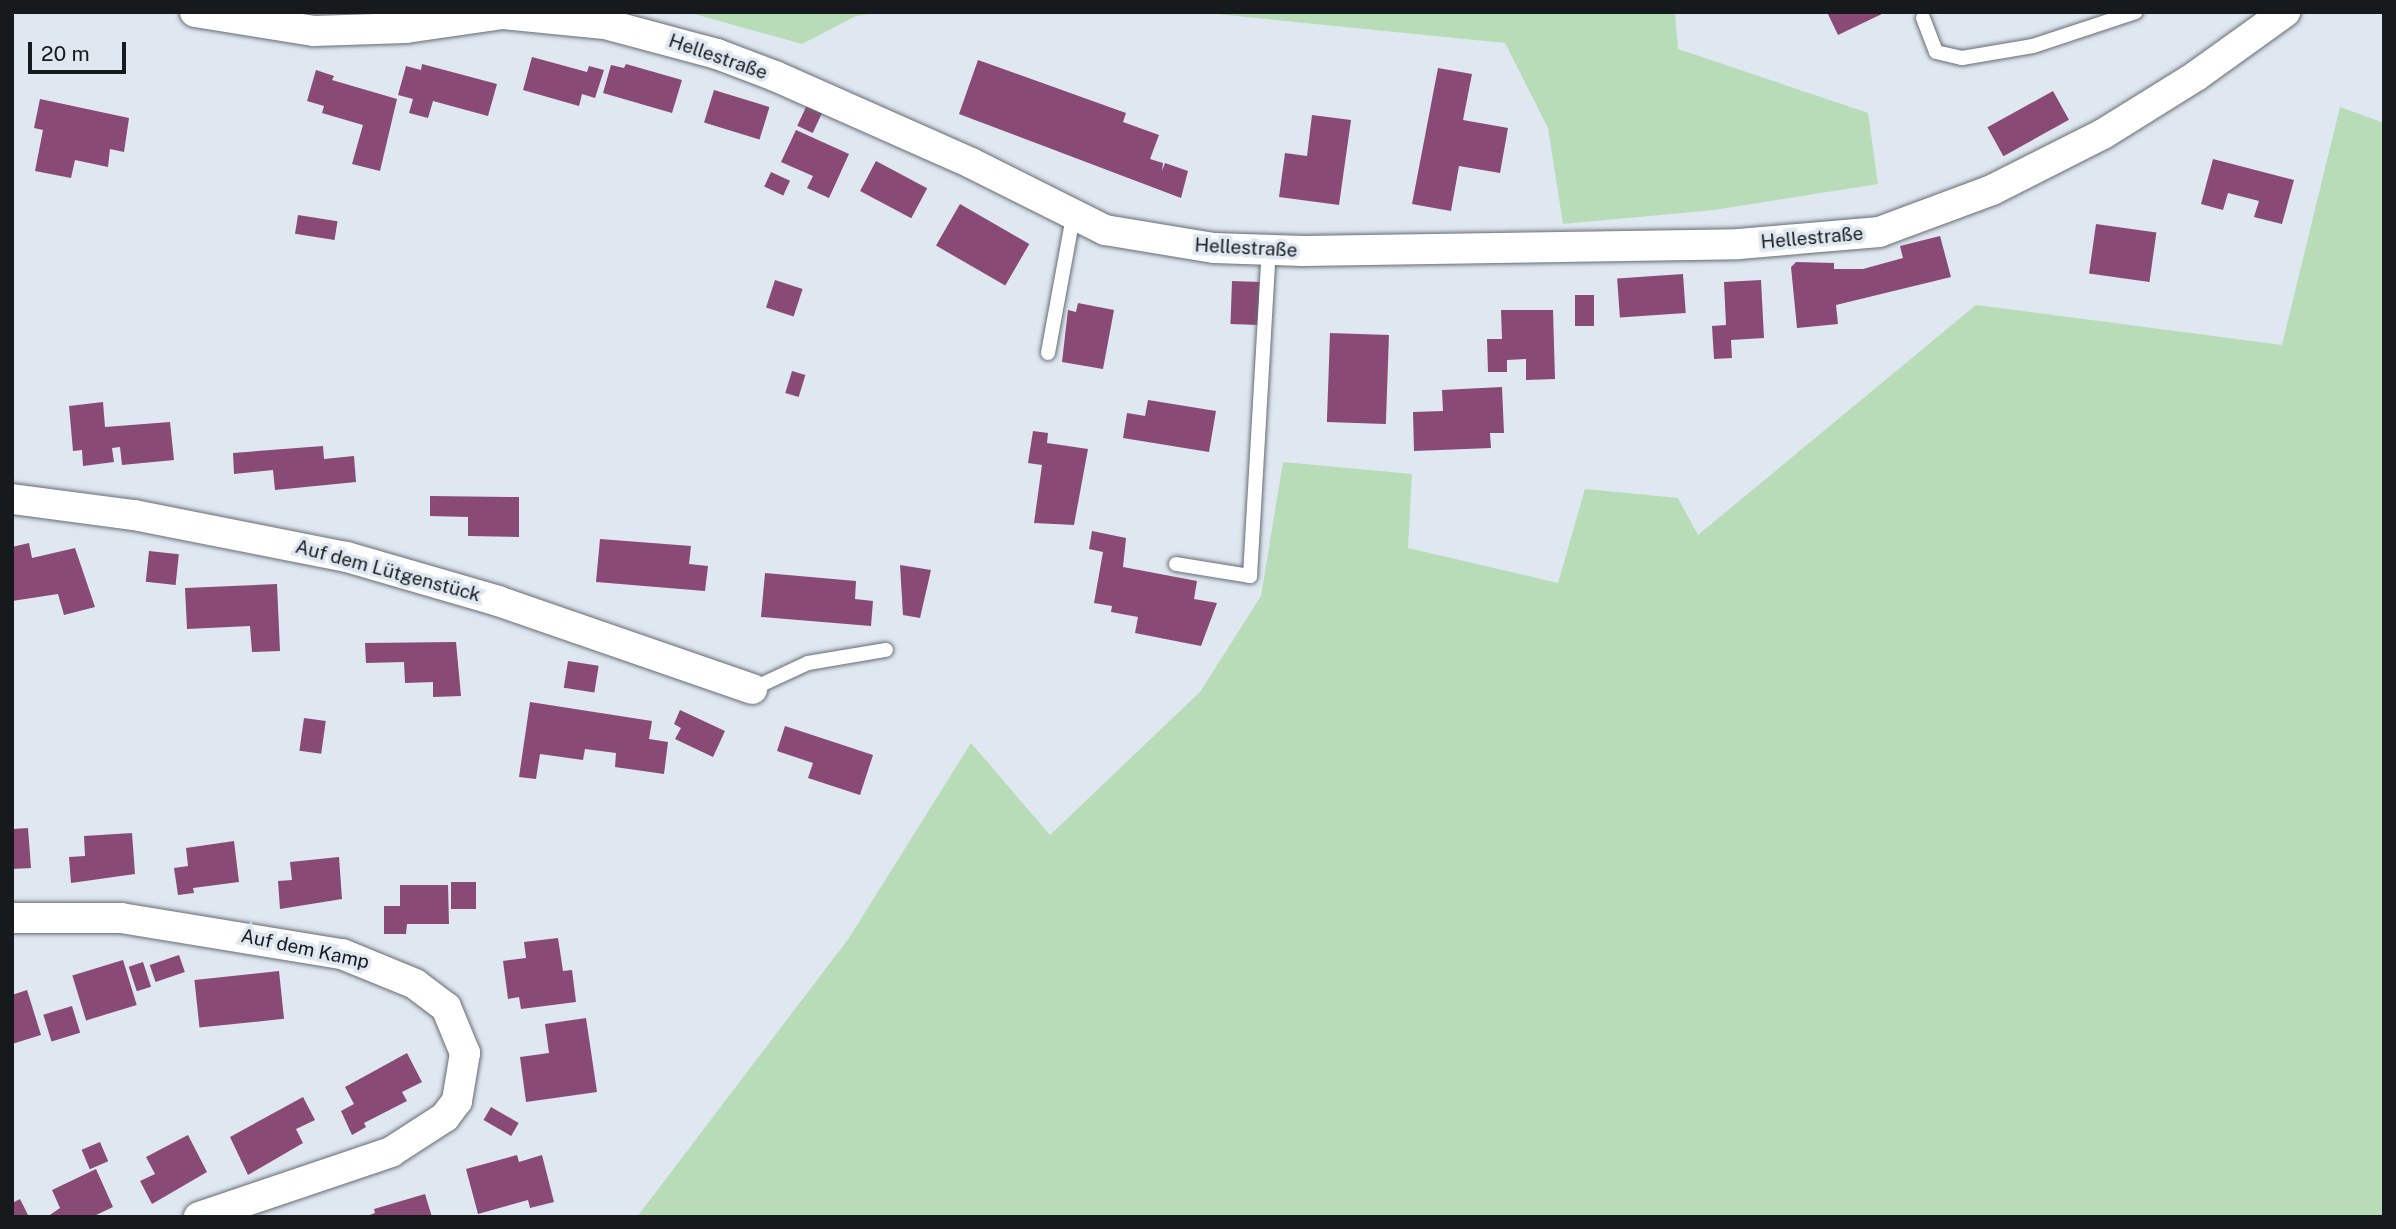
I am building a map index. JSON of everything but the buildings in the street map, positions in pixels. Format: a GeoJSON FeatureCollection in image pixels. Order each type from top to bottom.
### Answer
{"type":"FeatureCollection","features":[{"type":"Feature","properties":{"kind":"street","name":"Hellestraße"},"geometry":{"type":"LineString","coordinates":[[195,12],[314,31],[358,32],[503,14],[605,24],[717,54],[848,107],[982,168],[1073,217],[1149,240],[1269,251],[1739,244],[1878,232],[1992,190],[2103,134],[2196,76],[2286,12]]}},
{"type":"Feature","properties":{"kind":"street","name":"Auf dem Lütgenstück"},"geometry":{"type":"LineString","coordinates":[[12,499],[134,515],[347,557],[498,601],[752,690]]}},
{"type":"Feature","properties":{"kind":"street","name":"Auf dem Kamp"},"geometry":{"type":"LineString","coordinates":[[14,920],[121,918],[342,954],[415,984],[446,1007],[465,1053],[457,1101],[445,1117],[391,1152],[199,1217]]}},
{"type":"Feature","properties":{"kind":"lane"},"geometry":{"type":"LineString","coordinates":[[1923,18],[1936,52],[1962,58],[2033,46],[2137,12]]}},
{"type":"Feature","properties":{"kind":"lane"},"geometry":{"type":"LineString","coordinates":[[1048,353],[1073,217]]}},
{"type":"Feature","properties":{"kind":"lane"},"geometry":{"type":"LineString","coordinates":[[1176,564],[1250,576],[1269,251]]}},
{"type":"Feature","properties":{"kind":"lane"},"geometry":{"type":"LineString","coordinates":[[752,690],[808,663],[886,650]]}},
{"type":"Feature","properties":{"kind":"green space"},"geometry":{"type":"Polygon","coordinates":[[[687,12],[887,12],[856,16],[802,44],[687,12]]]}},
{"type":"Feature","properties":{"kind":"green space"},"geometry":{"type":"Polygon","coordinates":[[[1196,12],[1675,12],[1678,49],[1868,113],[1878,184],[1714,210],[1563,224],[1548,128],[1505,43],[1196,12]]]}},
{"type":"Feature","properties":{"kind":"green space"},"geometry":{"type":"Polygon","coordinates":[[[2340,107],[2384,123],[2384,1217],[637,1217],[849,938],[971,743],[1050,835],[1200,692],[1261,596],[1283,462],[1412,474],[1408,548],[1558,583],[1585,489],[1678,498],[1698,535],[1976,305],[2282,345],[2340,107]]]}}]}
